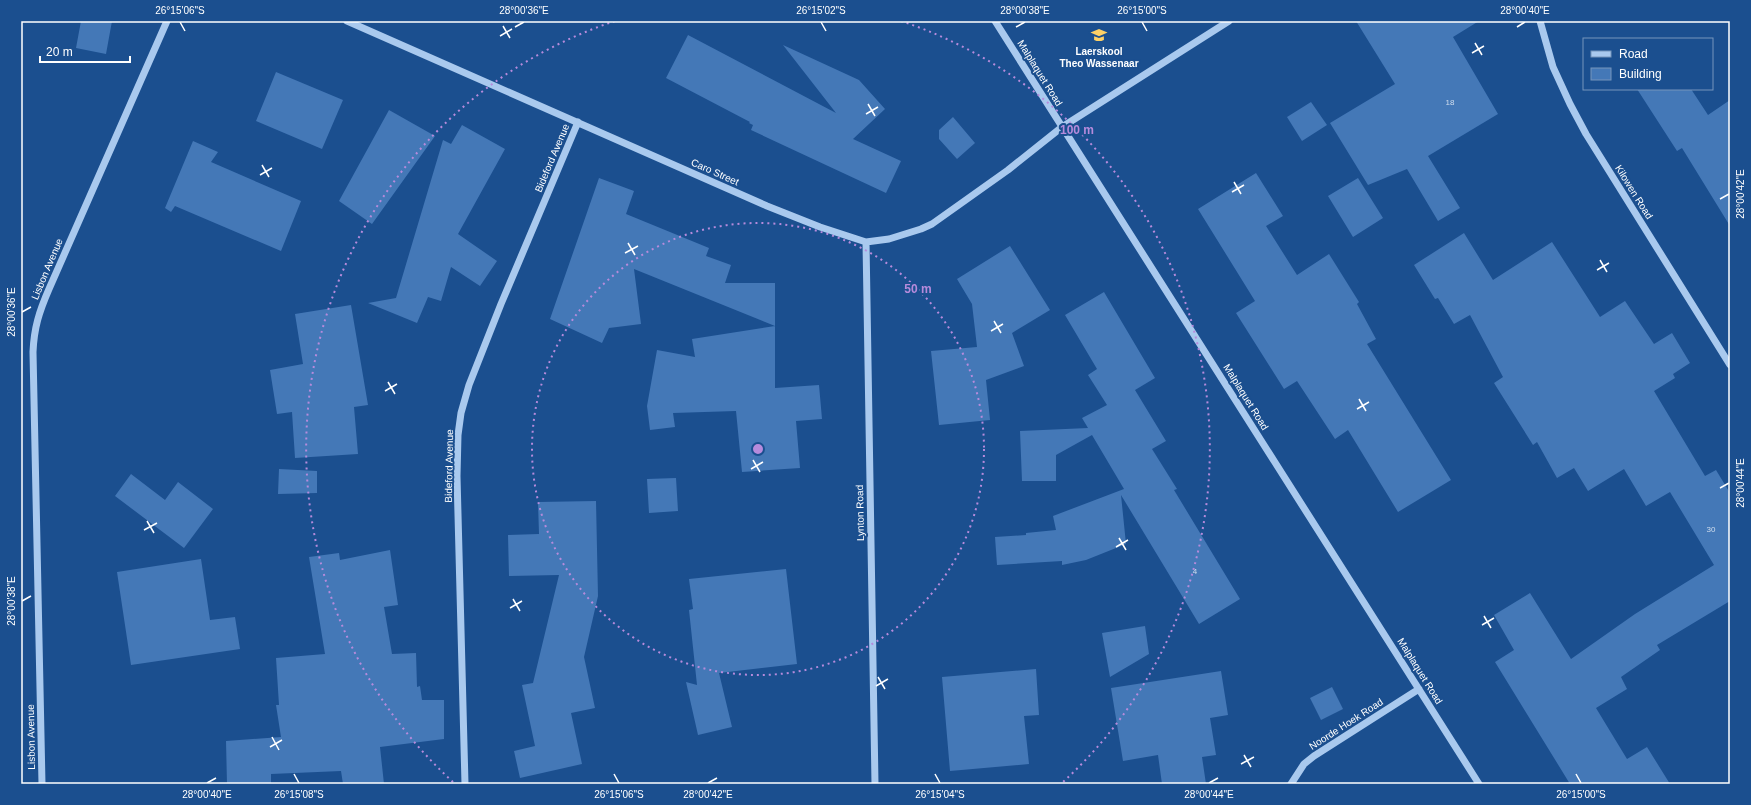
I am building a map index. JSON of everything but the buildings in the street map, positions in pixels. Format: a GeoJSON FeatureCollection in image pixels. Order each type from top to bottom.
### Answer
{"type":"FeatureCollection","features":[{"type":"Feature","properties":{"kind":"street","name":"Lisbon Avenue"},"geometry":{"type":"LineString","coordinates":[[42,784],[33,352],[34,330],[49,289],[166,21]]}},
{"type":"Feature","properties":{"kind":"street","name":"Caro Street"},"geometry":{"type":"LineString","coordinates":[[347,21],[768,206],[820,227],[866,242],[889,239],[932,224],[1008,170],[1062,127],[1229,21]]}},
{"type":"Feature","properties":{"kind":"street","name":"Malplaquet Road"},"geometry":{"type":"LineString","coordinates":[[995,21],[1479,784]]}},
{"type":"Feature","properties":{"kind":"street","name":"Kilowen Road"},"geometry":{"type":"LineString","coordinates":[[1540,21],[1553,67],[1586,134],[1730,365]]}},
{"type":"Feature","properties":{"kind":"street","name":"Bideford Avenue"},"geometry":{"type":"LineString","coordinates":[[465,784],[457,476],[458,435],[461,413],[478,362],[578,122]]}},
{"type":"Feature","properties":{"kind":"street","name":"Lynton Road"},"geometry":{"type":"LineString","coordinates":[[866,242],[875,784]]}},
{"type":"Feature","properties":{"kind":"street","name":"Noorde Hoek Road"},"geometry":{"type":"LineString","coordinates":[[1291,784],[1300,769],[1314,756],[1419,689]]}},
{"type":"Feature","properties":{"kind":"place","name":"Laerskool Theo Wassenaar"},"geometry":{"type":"Point","coordinates":[1099,35]}}]}
